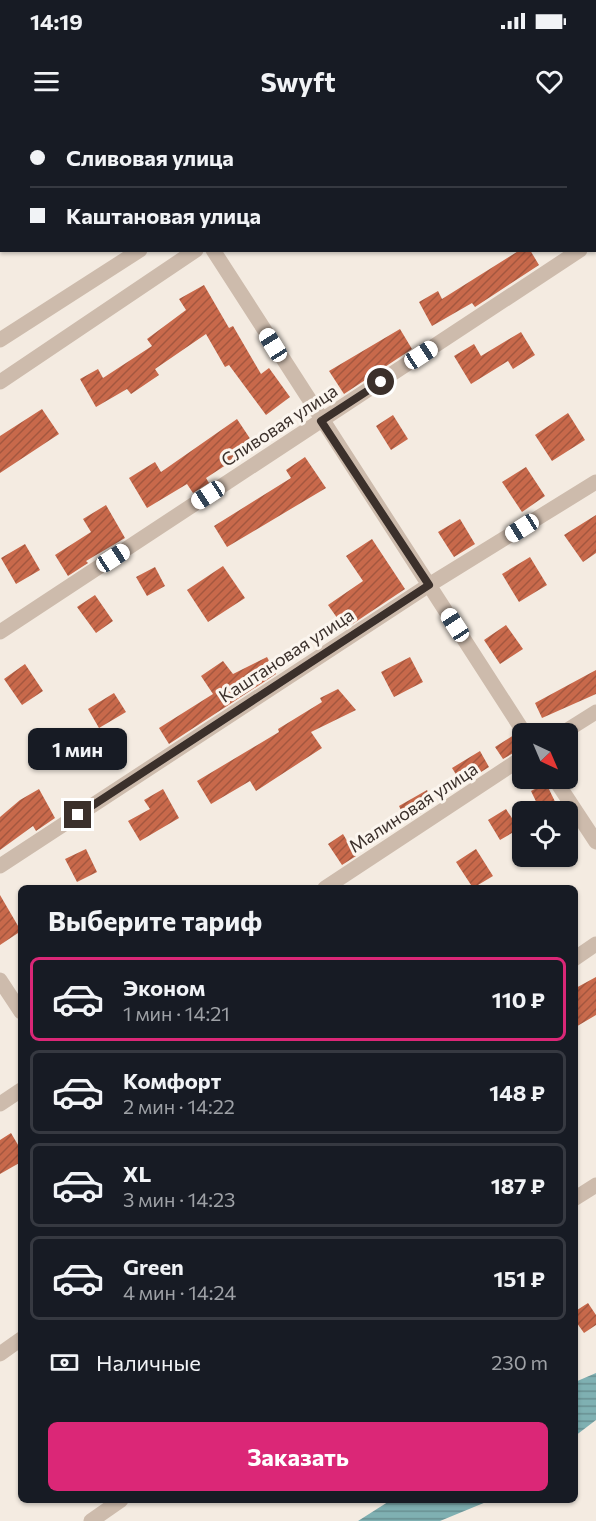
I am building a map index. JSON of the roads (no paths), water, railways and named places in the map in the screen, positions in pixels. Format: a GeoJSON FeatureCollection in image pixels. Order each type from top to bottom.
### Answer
{"type":"FeatureCollection","features":[{"type":"Feature","properties":{"kind":"street"},"geometry":{"type":"LineString","coordinates":[[0,340],[137,252]]}},
{"type":"Feature","properties":{"kind":"street"},"geometry":{"type":"LineString","coordinates":[[0,382],[193,252]]}},
{"type":"Feature","properties":{"kind":"street"},"geometry":{"type":"LineString","coordinates":[[214,252],[321,421],[518,723]]}},
{"type":"Feature","properties":{"kind":"street","name":"Сливовая улица"},"geometry":{"type":"LineString","coordinates":[[0,632],[577,252]]}},
{"type":"Feature","properties":{"kind":"street","name":"Каштановая улица"},"geometry":{"type":"LineString","coordinates":[[0,866],[429,585],[596,482]]}},
{"type":"Feature","properties":{"kind":"street"},"geometry":{"type":"LineString","coordinates":[[578,723],[596,712]]}},
{"type":"Feature","properties":{"kind":"street","name":"Малиновая улица"},"geometry":{"type":"LineString","coordinates":[[330,885],[512,765]]}},
{"type":"Feature","properties":{"kind":"street"},"geometry":{"type":"LineString","coordinates":[[561,789],[596,842]]}},
{"type":"Feature","properties":{"kind":"street"},"geometry":{"type":"LineString","coordinates":[[578,955],[596,944]]}},
{"type":"Feature","properties":{"kind":"street"},"geometry":{"type":"LineString","coordinates":[[0,980],[18,1007]]}},
{"type":"Feature","properties":{"kind":"street"},"geometry":{"type":"LineString","coordinates":[[0,1104],[18,1092]]}},
{"type":"Feature","properties":{"kind":"street"},"geometry":{"type":"LineString","coordinates":[[578,1196],[596,1185]]}},
{"type":"Feature","properties":{"kind":"street"},"geometry":{"type":"LineString","coordinates":[[0,1354],[18,1342]]}},
{"type":"Feature","properties":{"kind":"street"},"geometry":{"type":"LineString","coordinates":[[91,1521],[117,1503]]}},
{"type":"Feature","properties":{"kind":"water"},"geometry":{"type":"Polygon","coordinates":[[[596,1373],[596,1420],[578,1434],[578,1381],[596,1373]]]}},
{"type":"Feature","properties":{"kind":"water"},"geometry":{"type":"Polygon","coordinates":[[[386,1503],[484,1503],[440,1521],[358,1521],[386,1503]]]}}]}
